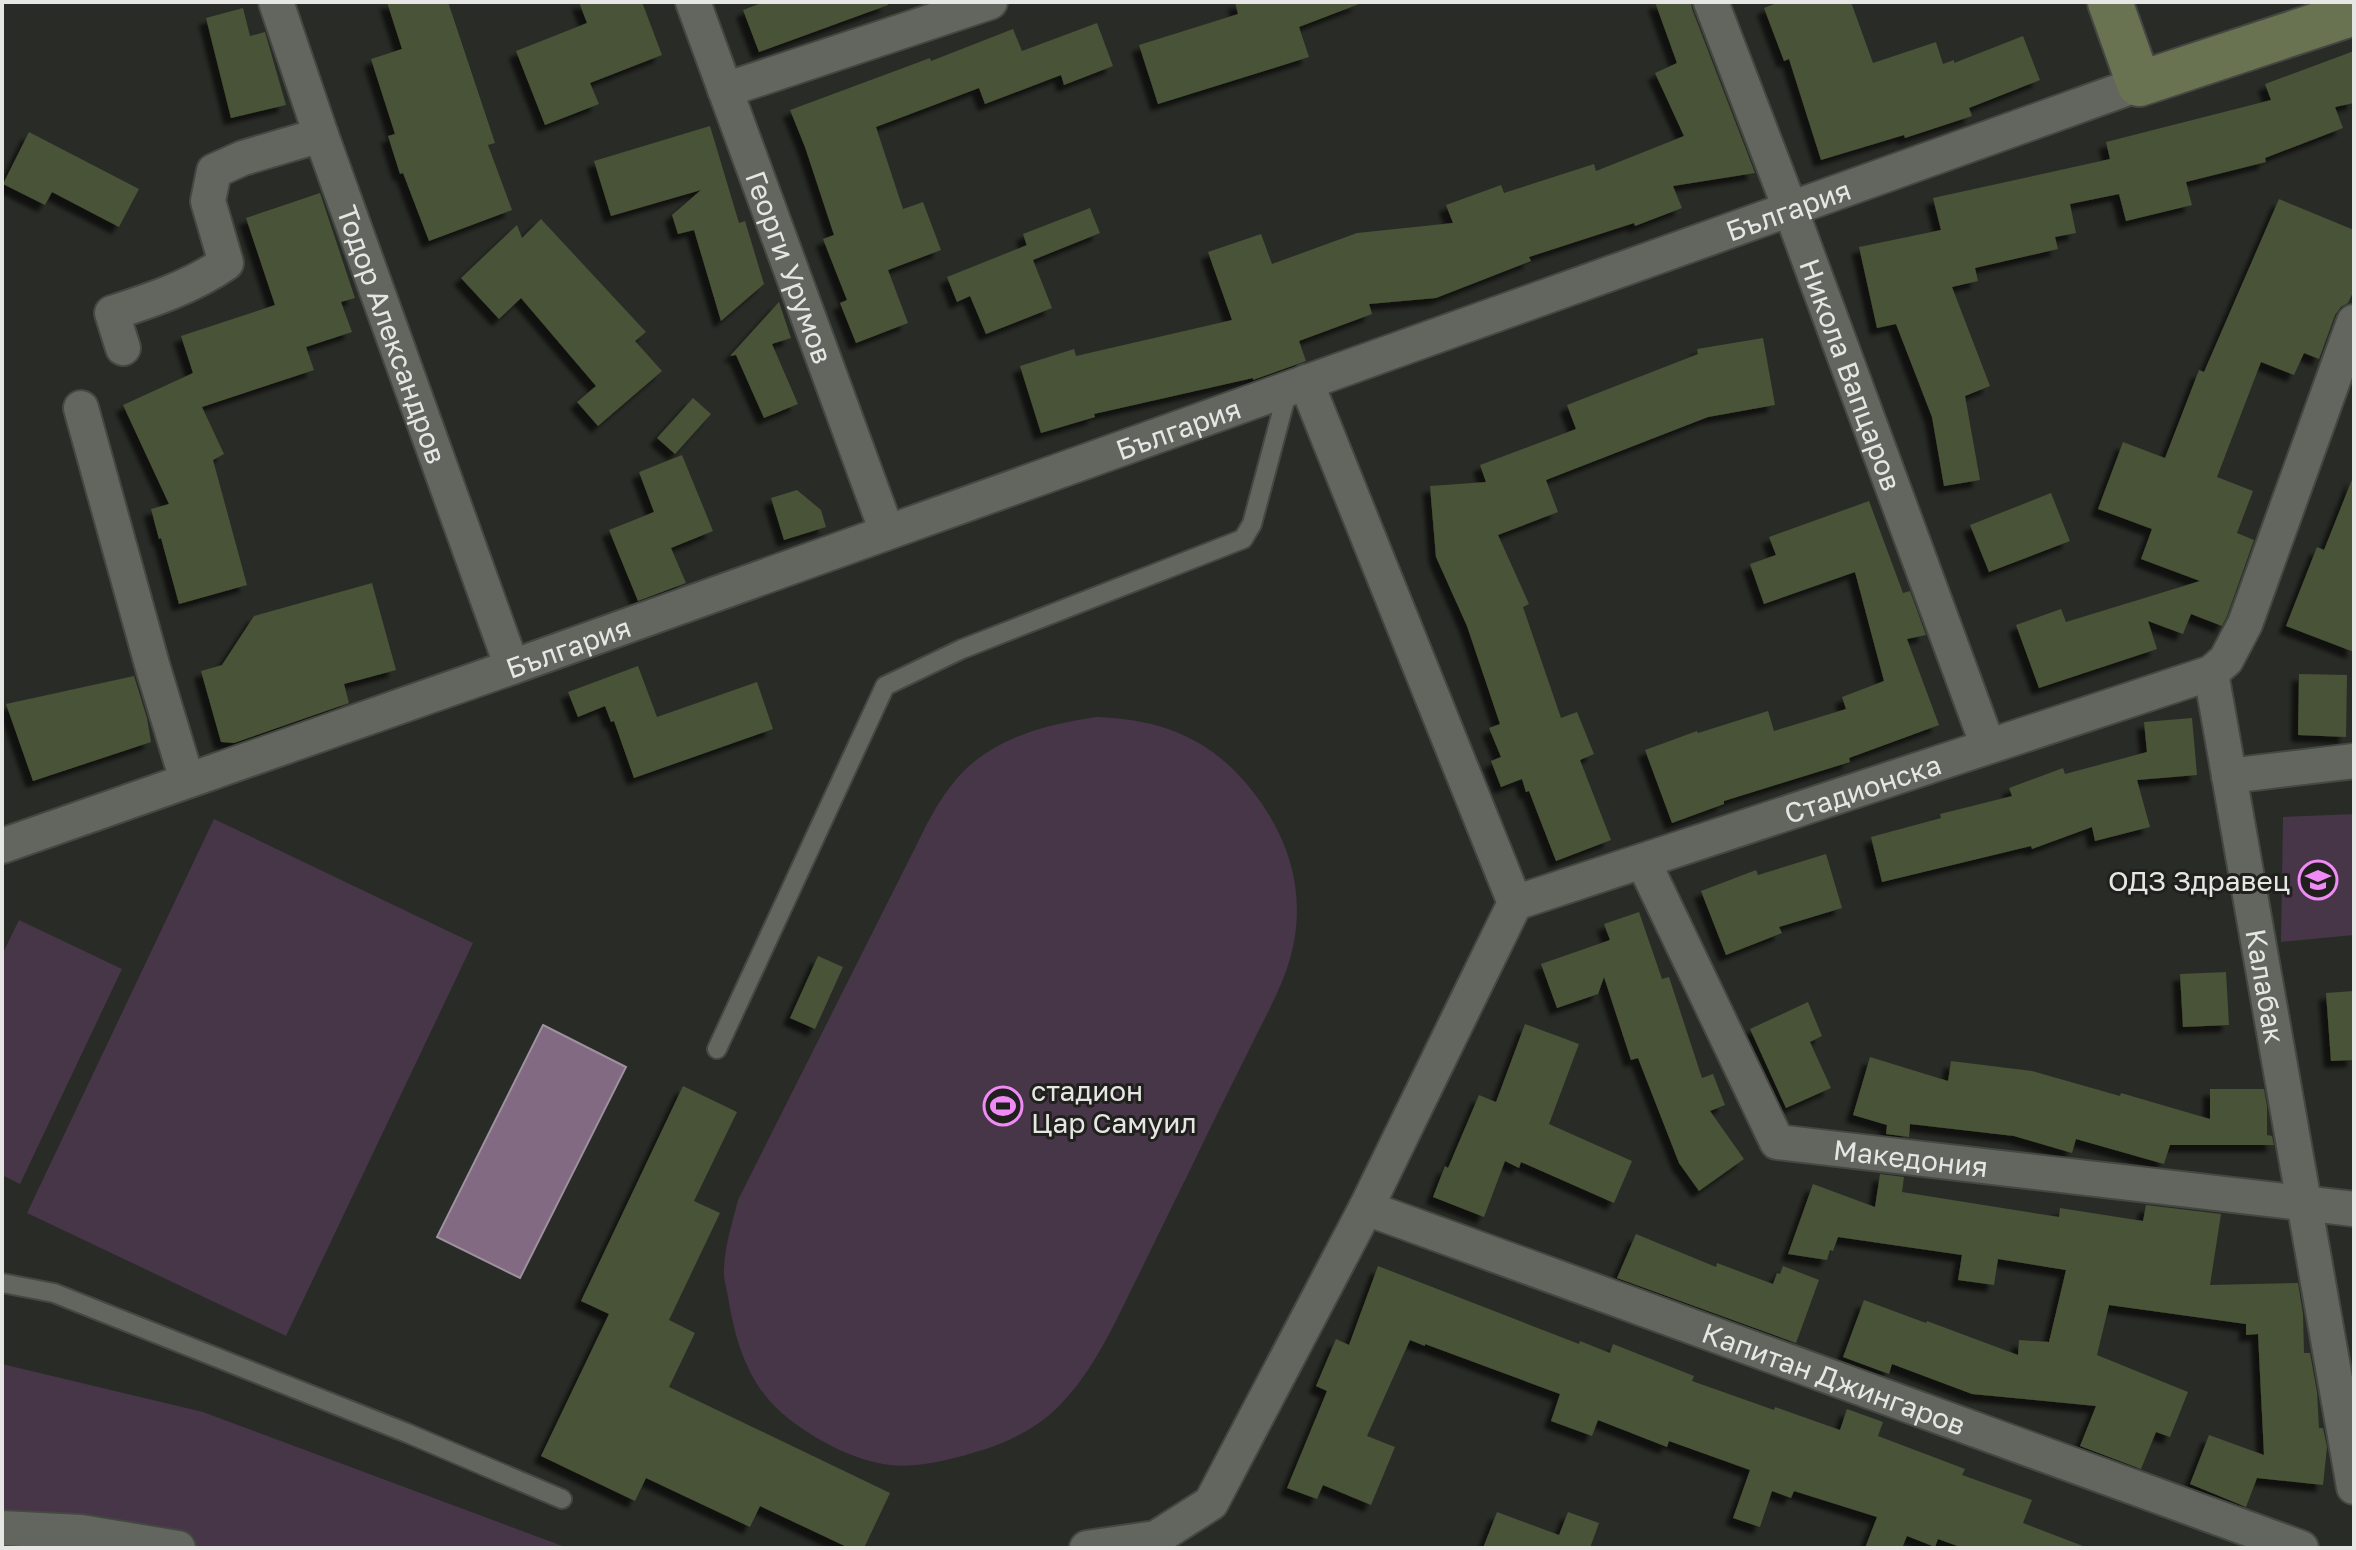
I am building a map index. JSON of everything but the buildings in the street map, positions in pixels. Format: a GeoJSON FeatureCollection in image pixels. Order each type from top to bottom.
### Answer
{"type":"FeatureCollection","features":[{"type":"Feature","properties":{"kind":"street","name":"Тодор Александров"},"geometry":{"type":"LineString","coordinates":[[276,2],[512,667]]}},
{"type":"Feature","properties":{"kind":"street","name":"Георги Урумов"},"geometry":{"type":"LineString","coordinates":[[693,2],[887,532]]}},
{"type":"Feature","properties":{"kind":"street"},"geometry":{"type":"LineString","coordinates":[[725,90],[990,2]]}},
{"type":"Feature","properties":{"kind":"street","name":"Никола Вапцаров"},"geometry":{"type":"LineString","coordinates":[[1711,2],[1988,746]]}},
{"type":"Feature","properties":{"kind":"street"},"geometry":{"type":"LineString","coordinates":[[2110,2],[2139,84]]}},
{"type":"Feature","properties":{"kind":"street","name":"България"},"geometry":{"type":"LineString","coordinates":[[2,846],[512,667],[2139,84],[2354,13]]}},
{"type":"Feature","properties":{"kind":"street"},"geometry":{"type":"LineString","coordinates":[[123,348],[112,313],[205,277],[226,263],[208,201],[214,171],[243,158],[321,135]]}},
{"type":"Feature","properties":{"kind":"street"},"geometry":{"type":"LineString","coordinates":[[2211,673],[2226,660],[2245,624],[2352,331]]}},
{"type":"Feature","properties":{"kind":"street"},"geometry":{"type":"LineString","coordinates":[[1087,1548],[1156,1538],[1211,1503],[1366,1208],[1515,903],[1297,386]]}},
{"type":"Feature","properties":{"kind":"street"},"geometry":{"type":"LineString","coordinates":[[81,408],[187,780]]}},
{"type":"Feature","properties":{"kind":"street","name":"Стадионска"},"geometry":{"type":"LineString","coordinates":[[1515,903],[2211,673]]}},
{"type":"Feature","properties":{"kind":"street","name":"Калабак"},"geometry":{"type":"LineString","coordinates":[[2211,673],[2354,1487]]}},
{"type":"Feature","properties":{"kind":"street"},"geometry":{"type":"LineString","coordinates":[[2229,776],[2354,761]]}},
{"type":"Feature","properties":{"kind":"street","name":"Македония"},"geometry":{"type":"LineString","coordinates":[[1643,861],[1777,1142],[2354,1209]]}},
{"type":"Feature","properties":{"kind":"street","name":"Капитан Джингаров"},"geometry":{"type":"LineString","coordinates":[[1366,1208],[2301,1548]]}},
{"type":"Feature","properties":{"kind":"street"},"geometry":{"type":"LineString","coordinates":[[2,1528],[81,1532],[178,1548]]}},
{"type":"Feature","properties":{"kind":"lane"},"geometry":{"type":"LineString","coordinates":[[717,1049],[885,686],[962,649],[1243,539],[1252,524],[1297,386]]}},
{"type":"Feature","properties":{"kind":"lane"},"geometry":{"type":"LineString","coordinates":[[2,1283],[54,1293],[407,1433],[562,1499]]}},
{"type":"Feature","properties":{"kind":"shaded area","name":"стадион Цар Самуил"},"geometry":{"type":"Polygon","coordinates":[[[1097,717],[1142,722],[1182,734],[1218,756],[1250,788],[1276,827],[1292,868],[1297,913],[1290,959],[1272,1004],[1119,1315],[1082,1379],[1058,1407],[1033,1427],[976,1452],[911,1465],[890,1465],[863,1459],[824,1442],[789,1419],[765,1395],[748,1367],[736,1336],[724,1276],[726,1247],[738,1200],[939,802],[968,767],[1001,744],[1038,729],[1097,717]]]}},
{"type":"Feature","properties":{"kind":"shaded area","name":"ОДЗ Здравец"},"geometry":{"type":"Polygon","coordinates":[[[2354,814],[2354,935],[2281,942],[2283,817],[2354,814]]]}},
{"type":"Feature","properties":{"kind":"shaded area"},"geometry":{"type":"Polygon","coordinates":[[[214,819],[473,943],[286,1336],[27,1213],[214,819]]]}},
{"type":"Feature","properties":{"kind":"shaded area"},"geometry":{"type":"Polygon","coordinates":[[[19,920],[122,969],[20,1184],[2,1175],[2,955],[19,920]]]}},
{"type":"Feature","properties":{"kind":"shaded area"},"geometry":{"type":"Polygon","coordinates":[[[543,1025],[626,1067],[520,1278],[437,1237],[543,1025]]]}},
{"type":"Feature","properties":{"kind":"shaded area"},"geometry":{"type":"Polygon","coordinates":[[[2,1364],[203,1412],[568,1548],[2,1548],[2,1364]]]}},
{"type":"Feature","properties":{"kind":"place","name":"ОДЗ Здравец"},"geometry":{"type":"Point","coordinates":[2318,880]}},
{"type":"Feature","properties":{"kind":"place","name":"стадион Цар Самуил"},"geometry":{"type":"Point","coordinates":[1003,1106]}}]}
